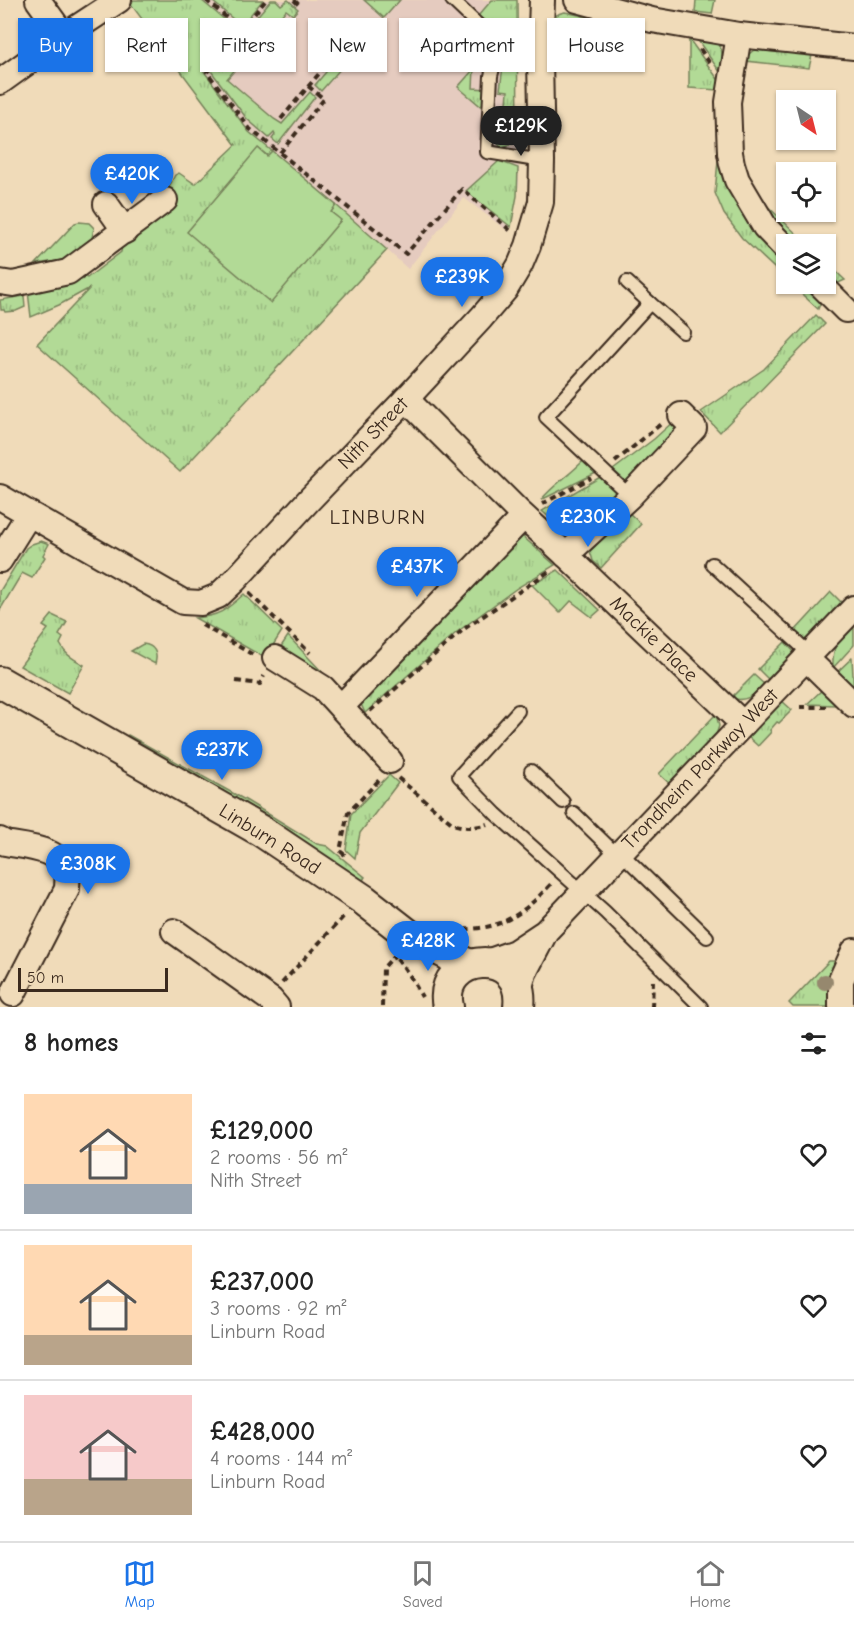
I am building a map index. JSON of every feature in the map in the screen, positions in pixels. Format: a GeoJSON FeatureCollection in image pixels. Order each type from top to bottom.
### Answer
{"type":"FeatureCollection","features":[{"type":"Feature","properties":{"kind":"street"},"geometry":{"type":"LineString","coordinates":[[38,0],[51,18]]}},
{"type":"Feature","properties":{"kind":"street"},"geometry":{"type":"LineString","coordinates":[[92,18],[119,0]]}},
{"type":"Feature","properties":{"kind":"street","name":"Nith Street"},"geometry":{"type":"LineString","coordinates":[[183,602],[201,603],[218,596],[235,580],[481,318],[505,290],[520,265],[541,202],[542,0]]}},
{"type":"Feature","properties":{"kind":"street"},"geometry":{"type":"LineString","coordinates":[[577,0],[652,20],[739,35],[854,47]]}},
{"type":"Feature","properties":{"kind":"street"},"geometry":{"type":"LineString","coordinates":[[739,35],[728,102],[730,153],[737,180],[765,227],[776,239]]}},
{"type":"Feature","properties":{"kind":"street"},"geometry":{"type":"LineString","coordinates":[[0,82],[18,69]]}},
{"type":"Feature","properties":{"kind":"street"},"geometry":{"type":"LineString","coordinates":[[0,282],[13,284],[68,272],[165,200]]}},
{"type":"Feature","properties":{"kind":"street"},"geometry":{"type":"LineString","coordinates":[[106,204],[124,231]]}},
{"type":"Feature","properties":{"kind":"street"},"geometry":{"type":"LineString","coordinates":[[830,294],[846,310]]}},
{"type":"Feature","properties":{"kind":"street","name":"Mackie Place"},"geometry":{"type":"LineString","coordinates":[[406,399],[524,517],[742,724]]}},
{"type":"Feature","properties":{"kind":"street"},"geometry":{"type":"LineString","coordinates":[[567,557],[630,496],[693,427]]}},
{"type":"Feature","properties":{"kind":"street"},"geometry":{"type":"LineString","coordinates":[[0,497],[183,602]]}},
{"type":"Feature","properties":{"kind":"street"},"geometry":{"type":"LineString","coordinates":[[0,560],[29,514]]}},
{"type":"Feature","properties":{"kind":"street"},"geometry":{"type":"LineString","coordinates":[[348,716],[524,517]]}},
{"type":"Feature","properties":{"kind":"street","name":"Trondheim Parkway West"},"geometry":{"type":"LineString","coordinates":[[478,964],[514,952],[546,931],[854,608]]}},
{"type":"Feature","properties":{"kind":"street"},"geometry":{"type":"LineString","coordinates":[[808,656],[854,705]]}},
{"type":"Feature","properties":{"kind":"street"},"geometry":{"type":"LineString","coordinates":[[266,663],[322,688],[389,765]]}},
{"type":"Feature","properties":{"kind":"street","name":"Linburn Road"},"geometry":{"type":"LineString","coordinates":[[0,682],[261,831],[364,900],[402,945],[426,957],[448,999]]}},
{"type":"Feature","properties":{"kind":"street"},"geometry":{"type":"LineString","coordinates":[[0,840],[45,851],[59,858],[67,874],[68,889],[14,998]]}},
{"type":"Feature","properties":{"kind":"street"},"geometry":{"type":"LineString","coordinates":[[174,931],[272,1002]]}},
{"type":"Feature","properties":{"kind":"street","name":"Trondheim Parkway West"},"geometry":{"type":"LineString","coordinates":[[519,999],[524,973],[546,931]]}},
{"type":"Feature","properties":{"kind":"street","name":"Linburn Road"},"geometry":{"type":"LineString","coordinates":[[402,945],[478,964],[498,965],[508,971],[515,980],[519,999]]}},
{"type":"Feature","properties":{"kind":"street"},"geometry":{"type":"LineString","coordinates":[[841,1007],[841,980],[854,951]]}},
{"type":"Feature","properties":{"kind":"street","name":"Linburn Road"},"geometry":{"type":"LineString","coordinates":[[448,999],[452,981],[459,972],[478,964]]}},
{"type":"Feature","properties":{"kind":"lane"},"geometry":{"type":"LineString","coordinates":[[452,0],[499,45],[491,76],[487,152],[542,161]]}},
{"type":"Feature","properties":{"kind":"lane"},"geometry":{"type":"LineString","coordinates":[[627,282],[683,333]]}},
{"type":"Feature","properties":{"kind":"lane"},"geometry":{"type":"LineString","coordinates":[[630,496],[546,417],[650,303]]}},
{"type":"Feature","properties":{"kind":"lane"},"geometry":{"type":"LineString","coordinates":[[712,564],[808,656]]}},
{"type":"Feature","properties":{"kind":"lane"},"geometry":{"type":"LineString","coordinates":[[518,711],[459,776],[496,814],[604,912],[700,1007]]}},
{"type":"Feature","properties":{"kind":"lane"},"geometry":{"type":"LineString","coordinates":[[531,771],[563,802]]}},
{"type":"Feature","properties":{"kind":"lane"},"geometry":{"type":"LineString","coordinates":[[574,813],[707,938]]}},
{"type":"Feature","properties":{"kind":"path"},"geometry":{"type":"LineString","coordinates":[[206,0],[227,18]]}},
{"type":"Feature","properties":{"kind":"path"},"geometry":{"type":"LineString","coordinates":[[251,18],[266,0]]}},
{"type":"Feature","properties":{"kind":"path"},"geometry":{"type":"LineString","coordinates":[[294,0],[299,5]]}},
{"type":"Feature","properties":{"kind":"path"},"geometry":{"type":"LineString","coordinates":[[681,25],[730,90]]}},
{"type":"Feature","properties":{"kind":"path"},"geometry":{"type":"LineString","coordinates":[[207,72],[250,129],[406,254],[462,189],[528,246]]}},
{"type":"Feature","properties":{"kind":"path"},"geometry":{"type":"LineString","coordinates":[[281,118],[320,72]]}},
{"type":"Feature","properties":{"kind":"path"},"geometry":{"type":"LineString","coordinates":[[280,153],[324,99],[308,86]]}},
{"type":"Feature","properties":{"kind":"path"},"geometry":{"type":"LineString","coordinates":[[348,716],[464,629],[567,557]]}},
{"type":"Feature","properties":{"kind":"path"},"geometry":{"type":"LineString","coordinates":[[235,580],[317,659]]}},
{"type":"Feature","properties":{"kind":"path"},"geometry":{"type":"LineString","coordinates":[[183,602],[181,612],[266,663],[260,684],[236,681]]}},
{"type":"Feature","properties":{"kind":"path"},"geometry":{"type":"LineString","coordinates":[[340,851],[348,813],[389,765],[412,791],[453,824],[461,827],[480,826],[488,824],[496,814]]}},
{"type":"Feature","properties":{"kind":"path"},"geometry":{"type":"LineString","coordinates":[[481,928],[505,922],[523,912],[556,879]]}},
{"type":"Feature","properties":{"kind":"path"},"geometry":{"type":"LineString","coordinates":[[272,1002],[347,914]]}},
{"type":"Feature","properties":{"kind":"path"},"geometry":{"type":"LineString","coordinates":[[382,1007],[383,968],[402,945]]}},
{"type":"Feature","properties":{"kind":"shaded area"},"geometry":{"type":"Polygon","coordinates":[[[134,0],[517,0],[517,18],[399,18],[399,72],[518,72],[519,184],[509,232],[464,198],[408,269],[387,250],[180,472],[37,344],[92,286],[236,145],[182,72],[188,72],[188,18],[141,18],[130,3],[134,0]]]}},
{"type":"Feature","properties":{"kind":"green space"},"geometry":{"type":"Polygon","coordinates":[[[134,0],[201,0],[223,18],[200,18],[200,72],[204,72],[249,132],[272,151],[268,156],[258,148],[341,221],[331,212],[336,205],[387,250],[180,472],[37,344],[90,288],[31,317],[28,291],[77,274],[87,278],[121,252],[123,240],[173,195],[169,187],[175,175],[179,173],[195,184],[236,145],[182,72],[188,72],[188,18],[141,18],[130,3],[134,0]]]}},
{"type":"Feature","properties":{"kind":"green space"},"geometry":{"type":"Polygon","coordinates":[[[211,0],[263,0],[248,18],[232,18],[211,0]]]}},
{"type":"Feature","properties":{"kind":"green space"},"geometry":{"type":"Polygon","coordinates":[[[271,0],[276,0],[281,5],[288,0],[298,9],[293,15],[286,10],[279,18],[256,18],[271,0]]]}},
{"type":"Feature","properties":{"kind":"green space"},"geometry":{"type":"Polygon","coordinates":[[[364,0],[400,0],[384,18],[364,0]]]}},
{"type":"Feature","properties":{"kind":"green space"},"geometry":{"type":"Polygon","coordinates":[[[492,0],[517,0],[517,18],[480,18],[478,16],[492,0]]]}},
{"type":"Feature","properties":{"kind":"green space"},"geometry":{"type":"Polygon","coordinates":[[[696,0],[715,0],[712,14],[695,12],[696,0]]]}},
{"type":"Feature","properties":{"kind":"green space"},"geometry":{"type":"Polygon","coordinates":[[[565,12],[592,18],[553,18],[565,12]]]}},
{"type":"Feature","properties":{"kind":"green space"},"geometry":{"type":"Polygon","coordinates":[[[689,39],[720,82],[718,90],[689,88],[689,39]]]}},
{"type":"Feature","properties":{"kind":"green space"},"geometry":{"type":"Polygon","coordinates":[[[699,42],[715,43],[721,48],[720,72],[699,42]]]}},
{"type":"Feature","properties":{"kind":"green space"},"geometry":{"type":"Polygon","coordinates":[[[754,50],[812,55],[809,68],[746,61],[754,50]]]}},
{"type":"Feature","properties":{"kind":"green space"},"geometry":{"type":"Polygon","coordinates":[[[212,72],[233,72],[227,79],[282,124],[310,92],[315,97],[278,144],[272,139],[274,133],[269,138],[247,119],[212,72]]]}},
{"type":"Feature","properties":{"kind":"green space"},"geometry":{"type":"Polygon","coordinates":[[[326,72],[338,72],[321,91],[315,85],[326,72]]]}},
{"type":"Feature","properties":{"kind":"green space"},"geometry":{"type":"Polygon","coordinates":[[[474,72],[473,88],[487,89],[484,109],[458,87],[474,72]]]}},
{"type":"Feature","properties":{"kind":"green space"},"geometry":{"type":"Polygon","coordinates":[[[502,72],[518,72],[518,142],[502,147],[496,141],[495,133],[497,116],[506,117],[508,91],[500,90],[502,72]]]}},
{"type":"Feature","properties":{"kind":"green space"},"geometry":{"type":"Polygon","coordinates":[[[258,148],[267,156],[272,151],[336,205],[331,212],[341,220],[271,303],[187,232],[258,148]]]}},
{"type":"Feature","properties":{"kind":"green space"},"geometry":{"type":"Polygon","coordinates":[[[719,149],[771,249],[776,254],[776,270],[742,238],[724,214],[715,193],[719,149]]]}},
{"type":"Feature","properties":{"kind":"green space"},"geometry":{"type":"Polygon","coordinates":[[[499,161],[518,168],[517,196],[511,227],[466,191],[499,161]]]}},
{"type":"Feature","properties":{"kind":"green space"},"geometry":{"type":"Polygon","coordinates":[[[756,195],[776,214],[776,222],[784,222],[797,234],[782,234],[756,195]]]}},
{"type":"Feature","properties":{"kind":"green space"},"geometry":{"type":"Polygon","coordinates":[[[75,223],[89,223],[94,228],[92,238],[64,260],[36,264],[75,223]]]}},
{"type":"Feature","properties":{"kind":"green space"},"geometry":{"type":"Polygon","coordinates":[[[836,271],[845,280],[836,284],[836,271]]]}},
{"type":"Feature","properties":{"kind":"green space"},"geometry":{"type":"Polygon","coordinates":[[[802,294],[817,294],[820,302],[818,309],[802,294]]]}},
{"type":"Feature","properties":{"kind":"green space"},"geometry":{"type":"Polygon","coordinates":[[[24,296],[25,307],[16,311],[1,310],[0,300],[24,296]]]}},
{"type":"Feature","properties":{"kind":"green space"},"geometry":{"type":"Polygon","coordinates":[[[816,315],[825,324],[720,432],[701,412],[764,369],[816,315]]]}},
{"type":"Feature","properties":{"kind":"green space"},"geometry":{"type":"Polygon","coordinates":[[[675,420],[678,429],[629,484],[613,470],[654,439],[675,420]]]}},
{"type":"Feature","properties":{"kind":"green space"},"geometry":{"type":"Polygon","coordinates":[[[584,460],[598,472],[541,500],[551,489],[584,460]]]}},
{"type":"Feature","properties":{"kind":"green space"},"geometry":{"type":"Polygon","coordinates":[[[602,476],[618,495],[574,539],[542,511],[602,476]]]}},
{"type":"Feature","properties":{"kind":"green space"},"geometry":{"type":"Polygon","coordinates":[[[628,512],[641,524],[601,568],[593,561],[590,551],[628,512]]]}},
{"type":"Feature","properties":{"kind":"green space"},"geometry":{"type":"Polygon","coordinates":[[[521,535],[555,565],[517,588],[457,632],[365,713],[360,702],[521,535]]]}},
{"type":"Feature","properties":{"kind":"green space"},"geometry":{"type":"Polygon","coordinates":[[[41,541],[49,544],[43,555],[45,557],[32,578],[22,573],[0,610],[0,591],[26,548],[41,541]]]}},
{"type":"Feature","properties":{"kind":"green space"},"geometry":{"type":"Polygon","coordinates":[[[558,570],[600,610],[592,617],[571,601],[560,613],[532,585],[558,570]]]}},
{"type":"Feature","properties":{"kind":"green space"},"geometry":{"type":"Polygon","coordinates":[[[831,592],[843,604],[808,642],[795,631],[831,592]]]}},
{"type":"Feature","properties":{"kind":"green space"},"geometry":{"type":"Polygon","coordinates":[[[244,594],[282,631],[265,658],[195,618],[211,616],[222,611],[244,594]]]}},
{"type":"Feature","properties":{"kind":"green space"},"geometry":{"type":"Polygon","coordinates":[[[52,615],[67,622],[59,635],[63,638],[60,644],[65,652],[84,665],[68,693],[20,666],[48,629],[43,626],[52,615]]]}},
{"type":"Feature","properties":{"kind":"green space"},"geometry":{"type":"Polygon","coordinates":[[[854,623],[854,645],[833,668],[837,643],[854,623]]]}},
{"type":"Feature","properties":{"kind":"green space"},"geometry":{"type":"Polygon","coordinates":[[[288,636],[327,677],[280,648],[288,636]]]}},
{"type":"Feature","properties":{"kind":"green space"},"geometry":{"type":"Polygon","coordinates":[[[785,642],[796,654],[770,681],[758,669],[785,642]]]}},
{"type":"Feature","properties":{"kind":"green space"},"geometry":{"type":"Polygon","coordinates":[[[143,644],[155,651],[155,664],[131,651],[143,644]]]}},
{"type":"Feature","properties":{"kind":"green space"},"geometry":{"type":"Polygon","coordinates":[[[852,658],[854,693],[835,674],[852,658]]]}},
{"type":"Feature","properties":{"kind":"green space"},"geometry":{"type":"Polygon","coordinates":[[[754,675],[765,685],[745,699],[731,698],[754,675]]]}},
{"type":"Feature","properties":{"kind":"green space"},"geometry":{"type":"Polygon","coordinates":[[[822,690],[837,703],[835,705],[807,704],[822,690]]]}},
{"type":"Feature","properties":{"kind":"green space"},"geometry":{"type":"Polygon","coordinates":[[[781,700],[792,710],[779,723],[777,722],[758,746],[747,736],[781,700]]]}},
{"type":"Feature","properties":{"kind":"green space"},"geometry":{"type":"Polygon","coordinates":[[[716,714],[719,726],[714,741],[671,785],[659,774],[716,714]]]}},
{"type":"Feature","properties":{"kind":"green space"},"geometry":{"type":"Polygon","coordinates":[[[128,735],[247,801],[317,844],[327,846],[365,877],[362,882],[126,739],[128,735]]]}},
{"type":"Feature","properties":{"kind":"green space"},"geometry":{"type":"Polygon","coordinates":[[[389,775],[398,783],[360,833],[355,858],[346,850],[351,814],[389,775]]]}},
{"type":"Feature","properties":{"kind":"green space"},"geometry":{"type":"Polygon","coordinates":[[[829,961],[840,961],[832,1007],[793,1007],[789,1003],[829,961]]]}},
{"type":"Feature","properties":{"kind":"district","name":"LINBURN"},"geometry":{"type":"Point","coordinates":[378,517]}}]}
